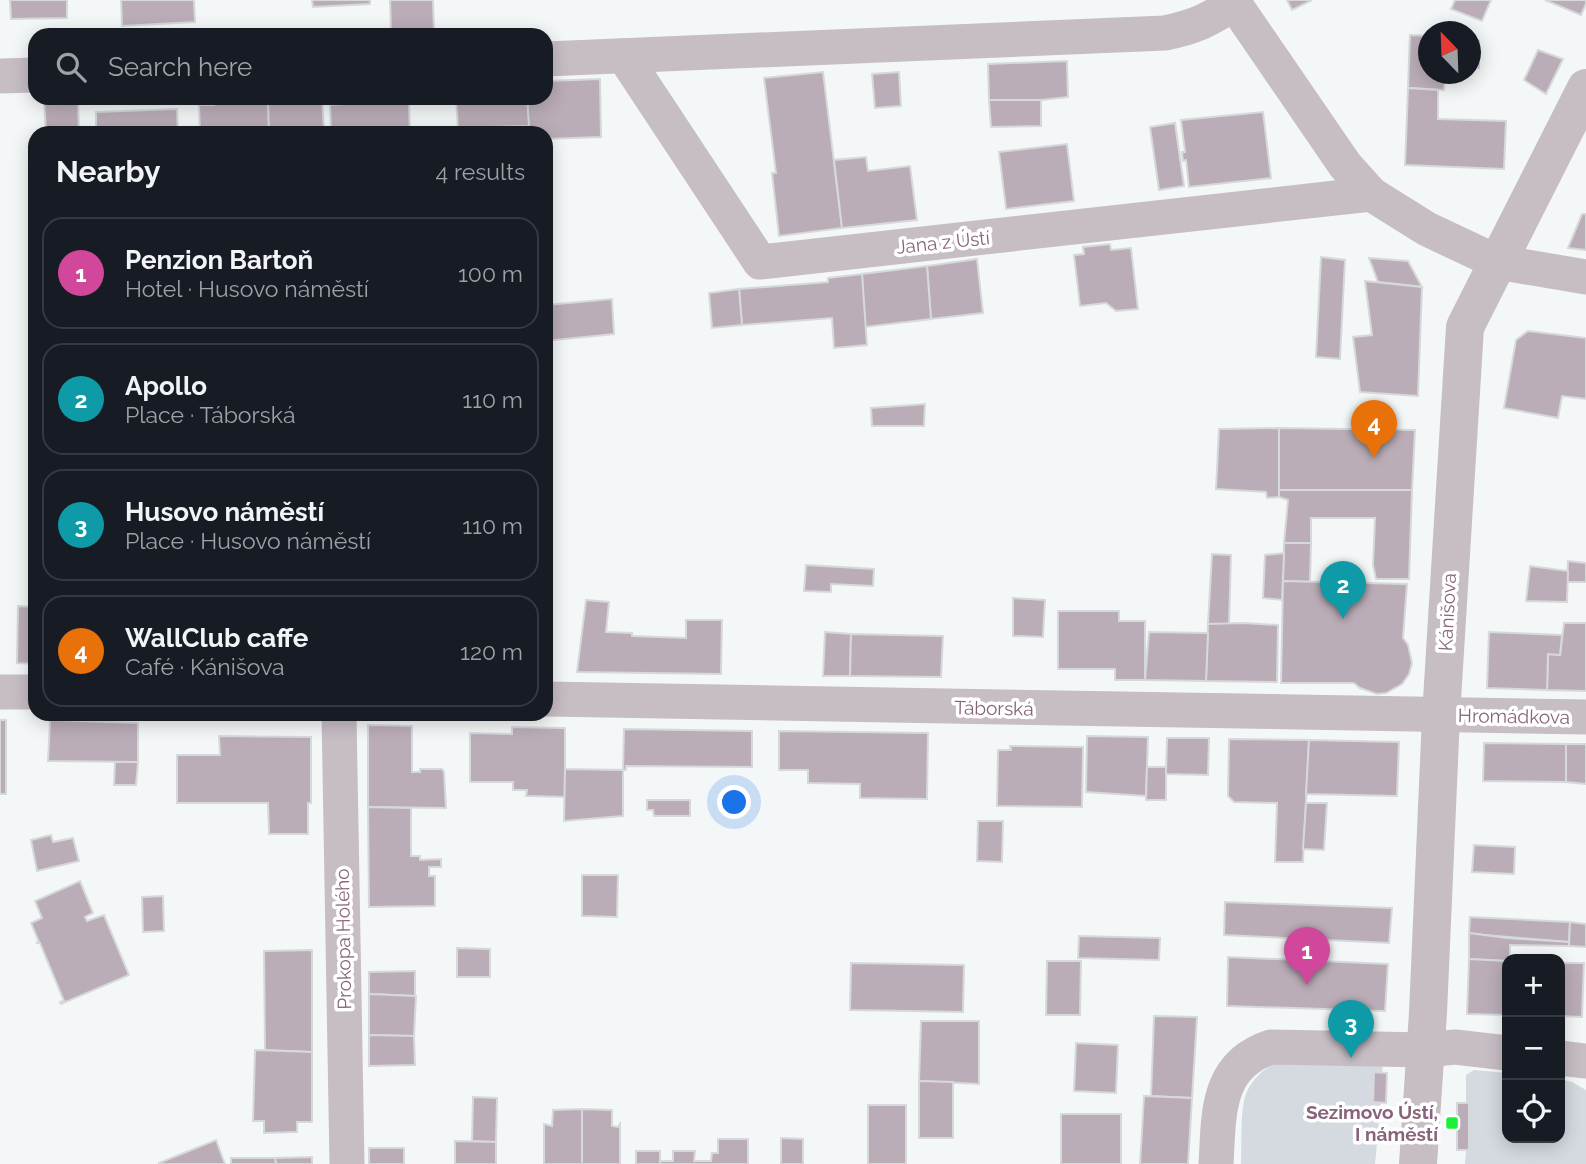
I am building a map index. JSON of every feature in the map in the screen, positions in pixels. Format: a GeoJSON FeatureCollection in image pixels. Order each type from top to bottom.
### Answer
{"type":"FeatureCollection","features":[{"type":"Feature","properties":{"kind":"street"},"geometry":{"type":"LineString","coordinates":[[553,59],[1166,33],[1211,19],[1233,1],[1345,164],[1371,194],[1427,229],[1497,262],[1586,277]]}},
{"type":"Feature","properties":{"kind":"street","name":"Jana z Ústí"},"geometry":{"type":"LineString","coordinates":[[624,56],[760,262],[1371,194]]}},
{"type":"Feature","properties":{"kind":"street"},"geometry":{"type":"LineString","coordinates":[[0,76],[28,75]]}},
{"type":"Feature","properties":{"kind":"street","name":"Kánišova"},"geometry":{"type":"LineString","coordinates":[[1418,1164],[1426,1050],[1441,716],[1465,327],[1586,88]]}},
{"type":"Feature","properties":{"kind":"street"},"geometry":{"type":"LineString","coordinates":[[0,692],[28,692]]}},
{"type":"Feature","properties":{"kind":"street","name":"Táborská"},"geometry":{"type":"LineString","coordinates":[[553,699],[1441,716]]}},
{"type":"Feature","properties":{"kind":"street","name":"Hromádkova"},"geometry":{"type":"LineString","coordinates":[[1441,716],[1586,718]]}},
{"type":"Feature","properties":{"kind":"street","name":"Prokopa Holého"},"geometry":{"type":"LineString","coordinates":[[339,721],[347,1164]]}},
{"type":"Feature","properties":{"kind":"street"},"geometry":{"type":"LineString","coordinates":[[1216,1164],[1223,1091],[1237,1068],[1258,1051],[1271,1047],[1426,1050],[1455,1047],[1502,1052]]}},
{"type":"Feature","properties":{"kind":"street"},"geometry":{"type":"LineString","coordinates":[[1565,1059],[1586,1061]]}},
{"type":"Feature","properties":{"kind":"shaded area"},"geometry":{"type":"Polygon","coordinates":[[[1293,1061],[1383,1061],[1374,1102],[1381,1102],[1375,1164],[1241,1164],[1244,1101],[1253,1082],[1266,1068],[1293,1061]]]}},
{"type":"Feature","properties":{"kind":"shaded area"},"geometry":{"type":"Polygon","coordinates":[[[1474,1070],[1502,1073],[1502,1143],[1565,1143],[1565,1080],[1586,1090],[1586,1164],[1465,1164],[1466,1150],[1469,1150],[1466,1075],[1474,1070]]]}},
{"type":"Feature","properties":{"kind":"building"},"geometry":{"type":"Polygon","coordinates":[[[10,0],[67,0],[67,18],[11,19],[10,0]]]}},
{"type":"Feature","properties":{"kind":"building"},"geometry":{"type":"Polygon","coordinates":[[[121,0],[194,0],[195,22],[122,26],[121,0]]]}},
{"type":"Feature","properties":{"kind":"building"},"geometry":{"type":"Polygon","coordinates":[[[312,0],[370,0],[370,4],[313,7],[312,0]]]}},
{"type":"Feature","properties":{"kind":"building"},"geometry":{"type":"Polygon","coordinates":[[[390,0],[433,0],[434,28],[391,28],[390,0]]]}},
{"type":"Feature","properties":{"kind":"building"},"geometry":{"type":"Polygon","coordinates":[[[1287,0],[1312,0],[1292,10],[1287,0]]]}},
{"type":"Feature","properties":{"kind":"building"},"geometry":{"type":"Polygon","coordinates":[[[1455,0],[1491,0],[1482,21],[1451,9],[1455,0]]]}},
{"type":"Feature","properties":{"kind":"building"},"geometry":{"type":"Polygon","coordinates":[[[1545,0],[1586,0],[1586,4],[1581,15],[1545,0]]]}},
{"type":"Feature","properties":{"kind":"building"},"geometry":{"type":"Polygon","coordinates":[[[1410,35],[1418,35],[1418,84],[1444,84],[1444,90],[1408,88],[1410,35]]]}},
{"type":"Feature","properties":{"kind":"building"},"geometry":{"type":"Polygon","coordinates":[[[1538,50],[1563,59],[1546,94],[1524,80],[1538,50]]]}},
{"type":"Feature","properties":{"kind":"building"},"geometry":{"type":"Polygon","coordinates":[[[1067,61],[1068,97],[989,100],[988,64],[1067,61]]]}},
{"type":"Feature","properties":{"kind":"building"},"geometry":{"type":"Polygon","coordinates":[[[823,72],[842,228],[779,236],[772,173],[776,173],[764,78],[823,72]]]}},
{"type":"Feature","properties":{"kind":"building"},"geometry":{"type":"Polygon","coordinates":[[[899,72],[901,106],[875,108],[872,74],[899,72]]]}},
{"type":"Feature","properties":{"kind":"building"},"geometry":{"type":"Polygon","coordinates":[[[600,79],[601,137],[553,139],[553,126],[529,126],[527,105],[553,105],[553,81],[600,79]]]}},
{"type":"Feature","properties":{"kind":"building"},"geometry":{"type":"Polygon","coordinates":[[[1408,88],[1438,90],[1438,119],[1506,121],[1504,169],[1405,165],[1408,88]]]}},
{"type":"Feature","properties":{"kind":"building"},"geometry":{"type":"Polygon","coordinates":[[[989,100],[1041,100],[1041,126],[991,127],[989,100]]]}},
{"type":"Feature","properties":{"kind":"building"},"geometry":{"type":"Polygon","coordinates":[[[44,105],[78,105],[79,126],[46,126],[44,105]]]}},
{"type":"Feature","properties":{"kind":"building"},"geometry":{"type":"Polygon","coordinates":[[[199,105],[268,105],[269,126],[200,126],[199,105]]]}},
{"type":"Feature","properties":{"kind":"building"},"geometry":{"type":"Polygon","coordinates":[[[268,105],[322,105],[324,126],[269,126],[268,105]]]}},
{"type":"Feature","properties":{"kind":"building"},"geometry":{"type":"Polygon","coordinates":[[[330,105],[409,105],[410,126],[331,126],[330,105]]]}},
{"type":"Feature","properties":{"kind":"building"},"geometry":{"type":"Polygon","coordinates":[[[456,105],[528,105],[529,126],[458,126],[456,105]]]}},
{"type":"Feature","properties":{"kind":"building"},"geometry":{"type":"Polygon","coordinates":[[[177,109],[178,126],[96,126],[96,112],[177,109]]]}},
{"type":"Feature","properties":{"kind":"building"},"geometry":{"type":"Polygon","coordinates":[[[1263,112],[1271,178],[1189,187],[1186,160],[1183,161],[1182,152],[1185,152],[1181,120],[1263,112]]]}},
{"type":"Feature","properties":{"kind":"building"},"geometry":{"type":"Polygon","coordinates":[[[1175,123],[1184,186],[1159,190],[1150,127],[1175,123]]]}},
{"type":"Feature","properties":{"kind":"building"},"geometry":{"type":"Polygon","coordinates":[[[1067,144],[1074,201],[1006,209],[999,152],[1067,144]]]}},
{"type":"Feature","properties":{"kind":"building"},"geometry":{"type":"Polygon","coordinates":[[[866,157],[868,171],[910,166],[917,220],[842,228],[834,160],[866,157]]]}},
{"type":"Feature","properties":{"kind":"building"},"geometry":{"type":"Polygon","coordinates":[[[1582,214],[1586,214],[1586,250],[1568,248],[1582,214]]]}},
{"type":"Feature","properties":{"kind":"building"},"geometry":{"type":"Polygon","coordinates":[[[1110,244],[1111,250],[1131,248],[1138,309],[1116,311],[1106,303],[1080,306],[1074,255],[1084,254],[1083,247],[1110,244]]]}},
{"type":"Feature","properties":{"kind":"building"},"geometry":{"type":"Polygon","coordinates":[[[1321,257],[1345,260],[1340,359],[1316,357],[1321,257]]]}},
{"type":"Feature","properties":{"kind":"building"},"geometry":{"type":"Polygon","coordinates":[[[1369,258],[1408,261],[1422,287],[1378,282],[1369,258]]]}},
{"type":"Feature","properties":{"kind":"building"},"geometry":{"type":"Polygon","coordinates":[[[977,259],[983,313],[931,319],[927,266],[977,259]]]}},
{"type":"Feature","properties":{"kind":"building"},"geometry":{"type":"Polygon","coordinates":[[[927,266],[931,319],[865,327],[862,274],[927,266]]]}},
{"type":"Feature","properties":{"kind":"building"},"geometry":{"type":"Polygon","coordinates":[[[862,274],[867,345],[834,348],[832,318],[742,325],[739,289],[828,282],[828,278],[862,274]]]}},
{"type":"Feature","properties":{"kind":"building"},"geometry":{"type":"Polygon","coordinates":[[[1365,281],[1422,287],[1418,396],[1360,392],[1353,337],[1372,335],[1365,281]]]}},
{"type":"Feature","properties":{"kind":"building"},"geometry":{"type":"Polygon","coordinates":[[[739,289],[742,325],[712,328],[709,293],[739,289]]]}},
{"type":"Feature","properties":{"kind":"building"},"geometry":{"type":"Polygon","coordinates":[[[612,299],[614,334],[553,340],[553,304],[612,299]]]}},
{"type":"Feature","properties":{"kind":"building"},"geometry":{"type":"Polygon","coordinates":[[[1528,331],[1586,338],[1586,399],[1562,396],[1558,418],[1504,408],[1516,340],[1528,331]]]}},
{"type":"Feature","properties":{"kind":"building"},"geometry":{"type":"Polygon","coordinates":[[[925,404],[924,426],[872,426],[871,408],[925,404]]]}},
{"type":"Feature","properties":{"kind":"building"},"geometry":{"type":"Polygon","coordinates":[[[1279,428],[1279,497],[1267,498],[1266,492],[1216,489],[1219,429],[1279,428]]]}},
{"type":"Feature","properties":{"kind":"building"},"geometry":{"type":"Polygon","coordinates":[[[1279,428],[1415,430],[1412,490],[1279,490],[1279,428]]]}},
{"type":"Feature","properties":{"kind":"building"},"geometry":{"type":"Polygon","coordinates":[[[1279,490],[1412,490],[1409,579],[1376,579],[1373,565],[1375,518],[1311,518],[1311,543],[1284,543],[1288,500],[1279,497],[1279,490]]]}},
{"type":"Feature","properties":{"kind":"building"},"geometry":{"type":"Polygon","coordinates":[[[1284,543],[1311,543],[1310,582],[1283,581],[1284,543]]]}},
{"type":"Feature","properties":{"kind":"building"},"geometry":{"type":"Polygon","coordinates":[[[1284,553],[1282,600],[1263,598],[1265,555],[1284,553]]]}},
{"type":"Feature","properties":{"kind":"building"},"geometry":{"type":"Polygon","coordinates":[[[1212,554],[1231,555],[1229,625],[1208,624],[1212,554]]]}},
{"type":"Feature","properties":{"kind":"building"},"geometry":{"type":"Polygon","coordinates":[[[1568,561],[1586,563],[1586,582],[1567,582],[1568,561]]]}},
{"type":"Feature","properties":{"kind":"building"},"geometry":{"type":"Polygon","coordinates":[[[806,565],[874,569],[873,586],[831,584],[831,592],[804,591],[806,565]]]}},
{"type":"Feature","properties":{"kind":"building"},"geometry":{"type":"Polygon","coordinates":[[[1530,566],[1568,571],[1567,602],[1526,601],[1530,566]]]}},
{"type":"Feature","properties":{"kind":"building"},"geometry":{"type":"Polygon","coordinates":[[[1283,581],[1407,584],[1403,638],[1408,645],[1412,663],[1402,684],[1386,693],[1377,694],[1354,683],[1281,683],[1283,581]]]}},
{"type":"Feature","properties":{"kind":"building"},"geometry":{"type":"Polygon","coordinates":[[[1013,598],[1045,600],[1043,637],[1013,636],[1013,598]]]}},
{"type":"Feature","properties":{"kind":"building"},"geometry":{"type":"Polygon","coordinates":[[[586,600],[609,602],[606,632],[632,633],[632,636],[686,638],[686,620],[722,620],[721,674],[577,672],[586,600]]]}},
{"type":"Feature","properties":{"kind":"building"},"geometry":{"type":"Polygon","coordinates":[[[18,606],[28,607],[28,664],[17,663],[18,606]]]}},
{"type":"Feature","properties":{"kind":"building"},"geometry":{"type":"Polygon","coordinates":[[[1058,611],[1119,611],[1119,621],[1145,621],[1145,680],[1115,680],[1115,669],[1058,669],[1058,611]]]}},
{"type":"Feature","properties":{"kind":"building"},"geometry":{"type":"Polygon","coordinates":[[[1564,623],[1586,623],[1586,691],[1547,690],[1548,654],[1560,655],[1564,623]]]}},
{"type":"Feature","properties":{"kind":"building"},"geometry":{"type":"Polygon","coordinates":[[[1208,624],[1278,625],[1277,682],[1206,681],[1208,624]]]}},
{"type":"Feature","properties":{"kind":"building"},"geometry":{"type":"Polygon","coordinates":[[[825,632],[851,634],[850,676],[823,676],[825,632]]]}},
{"type":"Feature","properties":{"kind":"building"},"geometry":{"type":"Polygon","coordinates":[[[1149,632],[1208,633],[1206,681],[1145,680],[1149,632]]]}},
{"type":"Feature","properties":{"kind":"building"},"geometry":{"type":"Polygon","coordinates":[[[1489,632],[1562,635],[1560,655],[1548,654],[1547,690],[1487,688],[1489,632]]]}},
{"type":"Feature","properties":{"kind":"building"},"geometry":{"type":"Polygon","coordinates":[[[851,634],[943,636],[941,677],[850,676],[851,634]]]}},
{"type":"Feature","properties":{"kind":"building"},"geometry":{"type":"Polygon","coordinates":[[[0,720],[6,720],[6,794],[0,794],[0,720]]]}},
{"type":"Feature","properties":{"kind":"building"},"geometry":{"type":"Polygon","coordinates":[[[50,721],[138,723],[138,762],[48,761],[50,721]]]}},
{"type":"Feature","properties":{"kind":"building"},"geometry":{"type":"Polygon","coordinates":[[[368,725],[412,726],[412,772],[420,772],[420,769],[442,769],[446,808],[368,807],[368,725]]]}},
{"type":"Feature","properties":{"kind":"building"},"geometry":{"type":"Polygon","coordinates":[[[512,727],[565,728],[565,797],[526,796],[527,790],[513,790],[513,782],[470,782],[470,733],[512,734],[512,727]]]}},
{"type":"Feature","properties":{"kind":"building"},"geometry":{"type":"Polygon","coordinates":[[[624,729],[752,731],[752,767],[626,766],[626,770],[623,770],[624,729]]]}},
{"type":"Feature","properties":{"kind":"building"},"geometry":{"type":"Polygon","coordinates":[[[779,731],[928,733],[927,799],[860,798],[860,784],[808,783],[808,770],[779,770],[779,731]]]}},
{"type":"Feature","properties":{"kind":"building"},"geometry":{"type":"Polygon","coordinates":[[[219,736],[311,737],[308,834],[269,834],[268,803],[177,803],[177,755],[220,755],[219,736]]]}},
{"type":"Feature","properties":{"kind":"building"},"geometry":{"type":"Polygon","coordinates":[[[1087,736],[1148,737],[1146,796],[1086,792],[1087,736]]]}},
{"type":"Feature","properties":{"kind":"building"},"geometry":{"type":"Polygon","coordinates":[[[1167,738],[1209,738],[1208,775],[1166,774],[1167,738]]]}},
{"type":"Feature","properties":{"kind":"building"},"geometry":{"type":"Polygon","coordinates":[[[1229,739],[1309,740],[1303,862],[1275,862],[1277,803],[1234,802],[1228,796],[1229,739]]]}},
{"type":"Feature","properties":{"kind":"building"},"geometry":{"type":"Polygon","coordinates":[[[1309,740],[1399,742],[1397,796],[1306,794],[1309,740]]]}},
{"type":"Feature","properties":{"kind":"building"},"geometry":{"type":"Polygon","coordinates":[[[1484,743],[1566,744],[1566,782],[1483,781],[1484,743]]]}},
{"type":"Feature","properties":{"kind":"building"},"geometry":{"type":"Polygon","coordinates":[[[1566,744],[1586,744],[1586,784],[1566,782],[1566,744]]]}},
{"type":"Feature","properties":{"kind":"building"},"geometry":{"type":"Polygon","coordinates":[[[1010,746],[1083,747],[1082,807],[997,806],[998,750],[1011,750],[1010,746]]]}},
{"type":"Feature","properties":{"kind":"building"},"geometry":{"type":"Polygon","coordinates":[[[115,762],[138,762],[136,785],[114,785],[115,762]]]}},
{"type":"Feature","properties":{"kind":"building"},"geometry":{"type":"Polygon","coordinates":[[[1147,767],[1166,767],[1166,800],[1146,800],[1147,767]]]}},
{"type":"Feature","properties":{"kind":"building"},"geometry":{"type":"Polygon","coordinates":[[[565,769],[623,770],[623,816],[564,821],[565,769]]]}},
{"type":"Feature","properties":{"kind":"building"},"geometry":{"type":"Polygon","coordinates":[[[647,800],[690,800],[690,816],[654,816],[653,810],[647,810],[647,800]]]}},
{"type":"Feature","properties":{"kind":"building"},"geometry":{"type":"Polygon","coordinates":[[[1306,803],[1327,803],[1324,850],[1303,849],[1306,803]]]}},
{"type":"Feature","properties":{"kind":"building"},"geometry":{"type":"Polygon","coordinates":[[[368,807],[411,808],[411,856],[420,856],[420,860],[441,859],[441,867],[429,867],[429,876],[435,876],[435,906],[369,907],[368,807]]]}},
{"type":"Feature","properties":{"kind":"building"},"geometry":{"type":"Polygon","coordinates":[[[978,821],[1003,821],[1002,862],[977,861],[978,821]]]}},
{"type":"Feature","properties":{"kind":"building"},"geometry":{"type":"Polygon","coordinates":[[[51,835],[53,842],[73,838],[79,861],[37,871],[31,840],[51,835]]]}},
{"type":"Feature","properties":{"kind":"building"},"geometry":{"type":"Polygon","coordinates":[[[1474,845],[1515,847],[1514,874],[1472,872],[1474,845]]]}},
{"type":"Feature","properties":{"kind":"building"},"geometry":{"type":"Polygon","coordinates":[[[582,875],[618,875],[617,917],[582,916],[582,875]]]}},
{"type":"Feature","properties":{"kind":"building"},"geometry":{"type":"Polygon","coordinates":[[[80,881],[93,913],[85,917],[87,921],[104,915],[129,975],[61,1004],[60,1002],[64,1001],[40,943],[36,943],[39,942],[31,923],[42,918],[35,901],[80,881]]]}},
{"type":"Feature","properties":{"kind":"building"},"geometry":{"type":"Polygon","coordinates":[[[163,896],[164,931],[143,932],[142,897],[163,896]]]}},
{"type":"Feature","properties":{"kind":"building"},"geometry":{"type":"Polygon","coordinates":[[[1225,902],[1392,908],[1389,943],[1224,935],[1225,902]]]}},
{"type":"Feature","properties":{"kind":"building"},"geometry":{"type":"Polygon","coordinates":[[[1470,917],[1570,922],[1569,942],[1469,933],[1470,917]]]}},
{"type":"Feature","properties":{"kind":"building"},"geometry":{"type":"Polygon","coordinates":[[[1570,922],[1586,924],[1586,947],[1569,946],[1570,922]]]}},
{"type":"Feature","properties":{"kind":"building"},"geometry":{"type":"Polygon","coordinates":[[[1469,933],[1569,942],[1569,946],[1510,945],[1510,954],[1502,954],[1502,961],[1469,959],[1469,933]]]}},
{"type":"Feature","properties":{"kind":"building"},"geometry":{"type":"Polygon","coordinates":[[[1079,936],[1160,938],[1159,960],[1078,958],[1079,936]]]}},
{"type":"Feature","properties":{"kind":"building"},"geometry":{"type":"Polygon","coordinates":[[[457,948],[490,949],[490,977],[457,977],[457,948]]]}},
{"type":"Feature","properties":{"kind":"building"},"geometry":{"type":"Polygon","coordinates":[[[312,950],[312,1052],[265,1050],[264,951],[312,950]]]}},
{"type":"Feature","properties":{"kind":"building"},"geometry":{"type":"Polygon","coordinates":[[[1228,957],[1388,964],[1385,1011],[1227,1006],[1228,957]]]}},
{"type":"Feature","properties":{"kind":"building"},"geometry":{"type":"Polygon","coordinates":[[[1469,959],[1502,961],[1502,1015],[1467,1014],[1469,959]]]}},
{"type":"Feature","properties":{"kind":"building"},"geometry":{"type":"Polygon","coordinates":[[[1047,961],[1081,961],[1080,1015],[1046,1015],[1047,961]]]}},
{"type":"Feature","properties":{"kind":"building"},"geometry":{"type":"Polygon","coordinates":[[[851,963],[964,965],[963,1012],[850,1010],[851,963]]]}},
{"type":"Feature","properties":{"kind":"building"},"geometry":{"type":"Polygon","coordinates":[[[1565,963],[1584,963],[1582,1017],[1565,1016],[1565,963]]]}},
{"type":"Feature","properties":{"kind":"building"},"geometry":{"type":"Polygon","coordinates":[[[415,971],[415,996],[369,994],[369,972],[415,971]]]}},
{"type":"Feature","properties":{"kind":"building"},"geometry":{"type":"Polygon","coordinates":[[[369,994],[416,996],[414,1036],[369,1035],[369,994]]]}},
{"type":"Feature","properties":{"kind":"building"},"geometry":{"type":"Polygon","coordinates":[[[1154,1016],[1197,1017],[1192,1098],[1151,1096],[1154,1016]]]}},
{"type":"Feature","properties":{"kind":"building"},"geometry":{"type":"Polygon","coordinates":[[[921,1021],[979,1021],[979,1084],[919,1081],[921,1021]]]}},
{"type":"Feature","properties":{"kind":"building"},"geometry":{"type":"Polygon","coordinates":[[[369,1035],[414,1036],[415,1065],[369,1066],[369,1035]]]}},
{"type":"Feature","properties":{"kind":"building"},"geometry":{"type":"Polygon","coordinates":[[[1076,1043],[1118,1045],[1116,1093],[1074,1091],[1076,1043]]]}},
{"type":"Feature","properties":{"kind":"building"},"geometry":{"type":"Polygon","coordinates":[[[255,1050],[312,1052],[312,1122],[297,1122],[297,1132],[264,1133],[264,1121],[253,1121],[255,1050]]]}},
{"type":"Feature","properties":{"kind":"building"},"geometry":{"type":"Polygon","coordinates":[[[1374,1072],[1387,1073],[1386,1103],[1373,1102],[1374,1072]]]}},
{"type":"Feature","properties":{"kind":"building"},"geometry":{"type":"Polygon","coordinates":[[[919,1081],[953,1082],[953,1138],[919,1138],[919,1081]]]}},
{"type":"Feature","properties":{"kind":"building"},"geometry":{"type":"Polygon","coordinates":[[[1144,1096],[1192,1098],[1188,1164],[1140,1164],[1144,1096]]]}},
{"type":"Feature","properties":{"kind":"building"},"geometry":{"type":"Polygon","coordinates":[[[473,1097],[497,1098],[496,1142],[472,1141],[473,1097]]]}},
{"type":"Feature","properties":{"kind":"building"},"geometry":{"type":"Polygon","coordinates":[[[1457,1103],[1469,1103],[1469,1150],[1457,1150],[1457,1103]]]}},
{"type":"Feature","properties":{"kind":"building"},"geometry":{"type":"Polygon","coordinates":[[[868,1105],[906,1105],[906,1164],[868,1164],[868,1105]]]}},
{"type":"Feature","properties":{"kind":"building"},"geometry":{"type":"Polygon","coordinates":[[[582,1109],[612,1110],[612,1126],[618,1127],[620,1124],[620,1164],[582,1164],[582,1109]]]}},
{"type":"Feature","properties":{"kind":"building"},"geometry":{"type":"Polygon","coordinates":[[[582,1109],[582,1164],[544,1164],[544,1124],[552,1126],[553,1110],[582,1109]]]}},
{"type":"Feature","properties":{"kind":"building"},"geometry":{"type":"Polygon","coordinates":[[[1061,1114],[1121,1114],[1121,1164],[1061,1164],[1061,1114]]]}},
{"type":"Feature","properties":{"kind":"building"},"geometry":{"type":"Polygon","coordinates":[[[781,1138],[803,1139],[803,1164],[781,1164],[781,1138]]]}},
{"type":"Feature","properties":{"kind":"building"},"geometry":{"type":"Polygon","coordinates":[[[718,1139],[748,1139],[748,1164],[660,1164],[660,1161],[673,1161],[673,1151],[695,1151],[694,1161],[711,1161],[712,1153],[718,1153],[718,1139]]]}},
{"type":"Feature","properties":{"kind":"building"},"geometry":{"type":"Polygon","coordinates":[[[216,1140],[225,1164],[159,1164],[159,1163],[216,1140]]]}},
{"type":"Feature","properties":{"kind":"building"},"geometry":{"type":"Polygon","coordinates":[[[455,1141],[496,1142],[496,1164],[455,1164],[455,1141]]]}},
{"type":"Feature","properties":{"kind":"building"},"geometry":{"type":"Polygon","coordinates":[[[369,1148],[404,1148],[404,1164],[369,1164],[369,1148]]]}},
{"type":"Feature","properties":{"kind":"building"},"geometry":{"type":"Polygon","coordinates":[[[636,1151],[660,1151],[660,1164],[636,1164],[636,1151]]]}},
{"type":"Feature","properties":{"kind":"building"},"geometry":{"type":"Polygon","coordinates":[[[312,1157],[312,1164],[276,1164],[275,1158],[312,1157]]]}},
{"type":"Feature","properties":{"kind":"building"},"geometry":{"type":"Polygon","coordinates":[[[231,1158],[275,1158],[276,1164],[231,1164],[231,1158]]]}},
{"type":"Feature","properties":{"kind":"place","name":"WallClub caffe"},"geometry":{"type":"Point","coordinates":[1374,458]}},
{"type":"Feature","properties":{"kind":"place","name":"Apollo"},"geometry":{"type":"Point","coordinates":[1343,619]}},
{"type":"Feature","properties":{"kind":"place","name":"Penzion Bartoň"},"geometry":{"type":"Point","coordinates":[1307,985]}},
{"type":"Feature","properties":{"kind":"place","name":"Husovo náměstí"},"geometry":{"type":"Point","coordinates":[1351,1058]}},
{"type":"Feature","properties":{"kind":"place","name":"Sezimovo Ústí, I náměstí"},"geometry":{"type":"Point","coordinates":[1452,1123]}}]}
